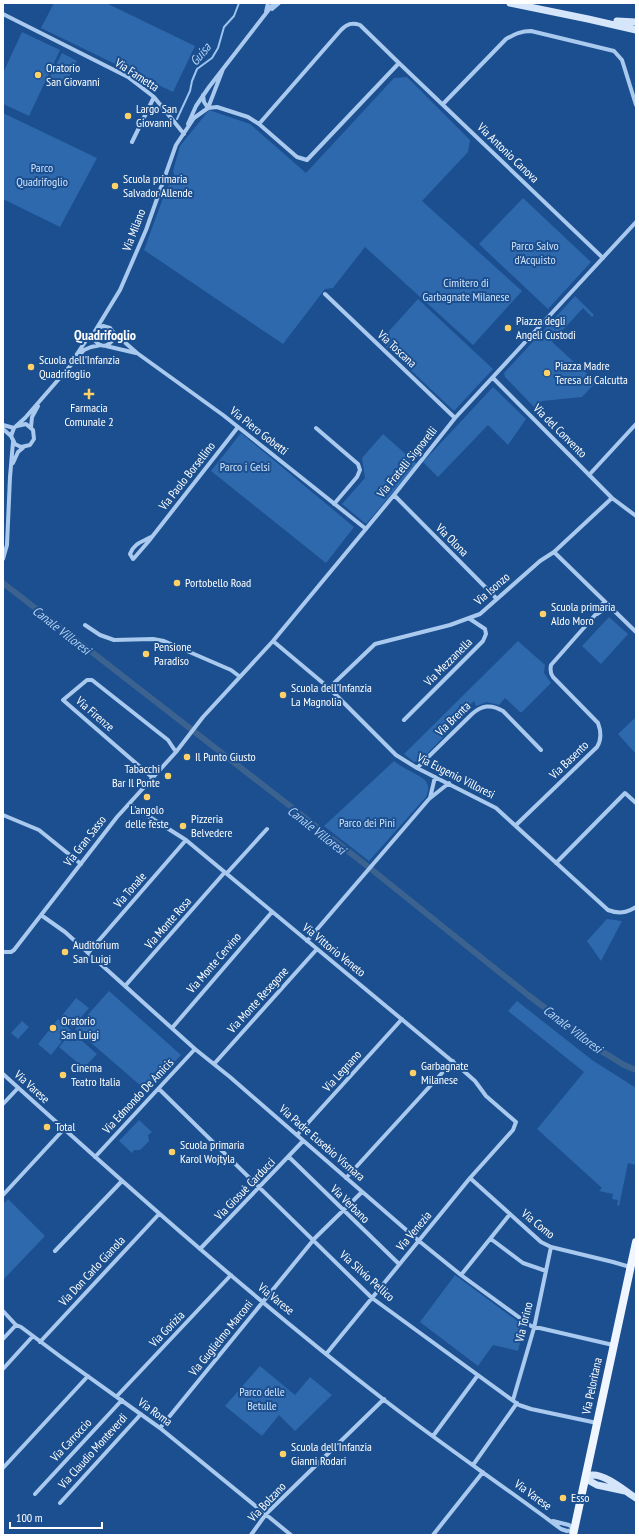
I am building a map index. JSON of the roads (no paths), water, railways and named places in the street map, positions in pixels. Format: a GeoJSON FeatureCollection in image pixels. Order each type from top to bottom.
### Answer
{"type":"FeatureCollection","features":[{"type":"Feature","properties":{"kind":"main road","name":"Via Peloritana"},"geometry":{"type":"LineString","coordinates":[[573,1532],[586,1479],[613,1345],[636,1242]]}},
{"type":"Feature","properties":{"kind":"street"},"geometry":{"type":"LineString","coordinates":[[265,17],[268,3]]}},
{"type":"Feature","properties":{"kind":"street","name":"Via Milano"},"geometry":{"type":"LineString","coordinates":[[265,17],[274,3]]}},
{"type":"Feature","properties":{"kind":"street","name":"Via Milano"},"geometry":{"type":"LineString","coordinates":[[15,427],[41,400],[69,366],[87,340],[96,331],[106,315],[120,290],[146,230],[176,145],[184,134],[203,95],[265,17],[278,3]]}},
{"type":"Feature","properties":{"kind":"street"},"geometry":{"type":"LineString","coordinates":[[510,3],[636,30]]}},
{"type":"Feature","properties":{"kind":"street","name":"Via Fametta"},"geometry":{"type":"LineString","coordinates":[[3,14],[128,77],[154,97],[184,134]]}},
{"type":"Feature","properties":{"kind":"street"},"geometry":{"type":"LineString","coordinates":[[588,19],[636,26]]}},
{"type":"Feature","properties":{"kind":"street"},"geometry":{"type":"LineString","coordinates":[[616,22],[636,22]]}},
{"type":"Feature","properties":{"kind":"street","name":"Via Antonio Canova"},"geometry":{"type":"LineString","coordinates":[[259,124],[336,36],[348,25],[355,23],[360,25],[603,258]]}},
{"type":"Feature","properties":{"kind":"street"},"geometry":{"type":"LineString","coordinates":[[443,104],[506,39],[514,34],[523,32],[540,33],[610,49],[622,60],[636,105]]}},
{"type":"Feature","properties":{"kind":"street"},"geometry":{"type":"LineString","coordinates":[[203,95],[204,102],[208,108],[217,107],[248,117],[259,124],[297,157],[307,160],[399,63]]}},
{"type":"Feature","properties":{"kind":"street","name":"Via Milano"},"geometry":{"type":"LineString","coordinates":[[186,129],[194,118],[208,108],[223,69]]}},
{"type":"Feature","properties":{"kind":"street"},"geometry":{"type":"LineString","coordinates":[[132,142],[154,97]]}},
{"type":"Feature","properties":{"kind":"street"},"geometry":{"type":"LineString","coordinates":[[211,98],[217,107]]}},
{"type":"Feature","properties":{"kind":"street","name":"Via Fratelli Signorelli"},"geometry":{"type":"LineString","coordinates":[[185,740],[239,676],[273,641],[394,495],[455,418],[636,222]]}},
{"type":"Feature","properties":{"kind":"street","name":"Via Toscana"},"geometry":{"type":"LineString","coordinates":[[325,294],[455,418]]}},
{"type":"Feature","properties":{"kind":"street","name":"Via Milano"},"geometry":{"type":"LineString","coordinates":[[105,326],[106,315]]}},
{"type":"Feature","properties":{"kind":"street"},"geometry":{"type":"LineString","coordinates":[[105,326],[110,328],[113,332],[112,341],[103,346],[98,344],[94,339],[96,331],[105,326]]}},
{"type":"Feature","properties":{"kind":"street","name":"Via Piero Gobetti"},"geometry":{"type":"LineString","coordinates":[[113,332],[137,353],[238,427],[366,529]]}},
{"type":"Feature","properties":{"kind":"street","name":"Via Milano"},"geometry":{"type":"LineString","coordinates":[[69,366],[87,348],[103,346]]}},
{"type":"Feature","properties":{"kind":"street","name":"Via Piero Gobetti"},"geometry":{"type":"LineString","coordinates":[[103,346],[137,353]]}},
{"type":"Feature","properties":{"kind":"street","name":"Via del Convento"},"geometry":{"type":"LineString","coordinates":[[493,378],[612,498],[636,516]]}},
{"type":"Feature","properties":{"kind":"street","name":"Via Milano"},"geometry":{"type":"LineString","coordinates":[[32,428],[32,417],[41,400]]}},
{"type":"Feature","properties":{"kind":"street"},"geometry":{"type":"LineString","coordinates":[[3,425],[15,427],[26,424],[32,428],[34,433],[34,438],[30,445],[24,447],[18,452],[11,467]]}},
{"type":"Feature","properties":{"kind":"street"},"geometry":{"type":"LineString","coordinates":[[589,475],[636,424]]}},
{"type":"Feature","properties":{"kind":"street"},"geometry":{"type":"LineString","coordinates":[[11,436],[15,427]]}},
{"type":"Feature","properties":{"kind":"street","name":"Via Paolo Borsellino"},"geometry":{"type":"LineString","coordinates":[[151,537],[140,542],[133,548],[130,554],[132,558],[136,558],[238,427]]}},
{"type":"Feature","properties":{"kind":"street"},"geometry":{"type":"LineString","coordinates":[[316,428],[358,464],[360,470],[357,477],[334,504]]}},
{"type":"Feature","properties":{"kind":"street"},"geometry":{"type":"LineString","coordinates":[[3,429],[11,436],[13,441],[18,446],[24,447]]}},
{"type":"Feature","properties":{"kind":"street"},"geometry":{"type":"LineString","coordinates":[[3,559],[7,545],[13,441]]}},
{"type":"Feature","properties":{"kind":"street","name":"Via Olona"},"geometry":{"type":"LineString","coordinates":[[394,495],[497,599]]}},
{"type":"Feature","properties":{"kind":"street","name":"Via Isonzo"},"geometry":{"type":"LineString","coordinates":[[329,688],[375,644],[426,632],[480,614],[540,561],[554,552],[612,498]]}},
{"type":"Feature","properties":{"kind":"street"},"geometry":{"type":"LineString","coordinates":[[554,552],[636,632]]}},
{"type":"Feature","properties":{"kind":"street","name":"Via Basento"},"geometry":{"type":"LineString","coordinates":[[516,825],[597,747],[600,742],[600,729],[598,723],[550,671],[551,665],[596,614],[600,606],[607,604]]}},
{"type":"Feature","properties":{"kind":"street","name":"Via Mezzanella"},"geometry":{"type":"LineString","coordinates":[[404,720],[483,641],[486,634],[485,629],[470,618]]}},
{"type":"Feature","properties":{"kind":"street"},"geometry":{"type":"LineString","coordinates":[[85,625],[100,635],[114,640],[153,639],[169,643],[231,670],[239,676]]}},
{"type":"Feature","properties":{"kind":"street","name":"Via Eugenio Villoresi"},"geometry":{"type":"LineString","coordinates":[[273,641],[329,688],[392,751],[406,762],[496,808],[608,910],[622,913],[629,912],[636,907]]}},
{"type":"Feature","properties":{"kind":"street","name":"Via Firenze"},"geometry":{"type":"LineString","coordinates":[[153,778],[63,700],[87,680],[92,680],[168,740],[176,752]]}},
{"type":"Feature","properties":{"kind":"street","name":"Via Brenta"},"geometry":{"type":"LineString","coordinates":[[417,768],[477,708],[484,706],[496,707],[503,711],[541,750]]}},
{"type":"Feature","properties":{"kind":"street","name":"Via Gran Sasso"},"geometry":{"type":"LineString","coordinates":[[3,952],[11,952],[14,950],[117,817],[185,740]]}},
{"type":"Feature","properties":{"kind":"street"},"geometry":{"type":"LineString","coordinates":[[429,799],[435,777]]}},
{"type":"Feature","properties":{"kind":"street"},"geometry":{"type":"LineString","coordinates":[[307,941],[429,799],[449,784]]}},
{"type":"Feature","properties":{"kind":"street"},"geometry":{"type":"LineString","coordinates":[[556,863],[625,793],[636,803]]}},
{"type":"Feature","properties":{"kind":"street","name":"Via Vittorio Veneto"},"geometry":{"type":"LineString","coordinates":[[129,804],[186,840],[452,1061],[475,1081],[486,1096],[516,1122]]}},
{"type":"Feature","properties":{"kind":"street"},"geometry":{"type":"LineString","coordinates":[[3,815],[42,833],[81,864]]}},
{"type":"Feature","properties":{"kind":"street","name":"Via Monte Rosa"},"geometry":{"type":"LineString","coordinates":[[125,986],[267,829]]}},
{"type":"Feature","properties":{"kind":"street","name":"Via Tonale"},"geometry":{"type":"LineString","coordinates":[[88,953],[186,840]]}},
{"type":"Feature","properties":{"kind":"street","name":"Via Monte Cervino"},"geometry":{"type":"LineString","coordinates":[[172,1028],[272,912]]}},
{"type":"Feature","properties":{"kind":"street","name":"Via Padre Eusebio Vismara"},"geometry":{"type":"LineString","coordinates":[[41,915],[65,932],[195,1050],[214,1064],[297,1135],[303,1142],[418,1241],[461,1275],[534,1328],[613,1345]]}},
{"type":"Feature","properties":{"kind":"street","name":"Via Monte Resegone"},"geometry":{"type":"LineString","coordinates":[[214,1064],[317,949]]}},
{"type":"Feature","properties":{"kind":"street","name":"Via Legnano"},"geometry":{"type":"LineString","coordinates":[[297,1135],[402,1019]]}},
{"type":"Feature","properties":{"kind":"street","name":"Via Edmondo De Amicis"},"geometry":{"type":"LineString","coordinates":[[96,1157],[195,1050]]}},
{"type":"Feature","properties":{"kind":"street"},"geometry":{"type":"LineString","coordinates":[[346,1178],[452,1061]]}},
{"type":"Feature","properties":{"kind":"street","name":"Via Varese"},"geometry":{"type":"LineString","coordinates":[[3,1074],[159,1214],[263,1303],[384,1399],[473,1465],[551,1521],[569,1525],[573,1532]]}},
{"type":"Feature","properties":{"kind":"street"},"geometry":{"type":"LineString","coordinates":[[3,1104],[18,1088]]}},
{"type":"Feature","properties":{"kind":"street","name":"Via Silvio Pellico"},"geometry":{"type":"LineString","coordinates":[[159,1089],[372,1298],[517,1403],[531,1409],[597,1423]]}},
{"type":"Feature","properties":{"kind":"street","name":"Via Venezia"},"geometry":{"type":"LineString","coordinates":[[326,1353],[470,1178],[513,1130],[516,1122]]}},
{"type":"Feature","properties":{"kind":"street"},"geometry":{"type":"LineString","coordinates":[[3,1195],[64,1129]]}},
{"type":"Feature","properties":{"kind":"street","name":"Via Giosuè Carducci"},"geometry":{"type":"LineString","coordinates":[[200,1249],[303,1142]]}},
{"type":"Feature","properties":{"kind":"street","name":"Via Verbano"},"geometry":{"type":"LineString","coordinates":[[289,1157],[399,1264]]}},
{"type":"Feature","properties":{"kind":"street","name":"Via Como"},"geometry":{"type":"LineString","coordinates":[[470,1178],[541,1242],[550,1248],[630,1267]]}},
{"type":"Feature","properties":{"kind":"street"},"geometry":{"type":"LineString","coordinates":[[55,1250],[122,1181]]}},
{"type":"Feature","properties":{"kind":"street","name":"Via Guglielmo Marconi"},"geometry":{"type":"LineString","coordinates":[[160,1428],[313,1240],[362,1192]]}},
{"type":"Feature","properties":{"kind":"street","name":"Via Don Carlo Gianola"},"geometry":{"type":"LineString","coordinates":[[40,1342],[159,1214]]}},
{"type":"Feature","properties":{"kind":"street"},"geometry":{"type":"LineString","coordinates":[[461,1275],[510,1214]]}},
{"type":"Feature","properties":{"kind":"street"},"geometry":{"type":"LineString","coordinates":[[491,1239],[523,1263],[546,1270]]}},
{"type":"Feature","properties":{"kind":"street","name":"Via Torino"},"geometry":{"type":"LineString","coordinates":[[513,1400],[519,1385],[534,1328],[550,1248]]}},
{"type":"Feature","properties":{"kind":"street","name":"Via Gorizia"},"geometry":{"type":"LineString","coordinates":[[117,1396],[231,1275]]}},
{"type":"Feature","properties":{"kind":"street","name":"Via Roma"},"geometry":{"type":"LineString","coordinates":[[3,1311],[16,1325],[21,1327],[160,1428],[291,1535]]}},
{"type":"Feature","properties":{"kind":"street"},"geometry":{"type":"LineString","coordinates":[[3,1339],[16,1325]]}},
{"type":"Feature","properties":{"kind":"street"},"geometry":{"type":"LineString","coordinates":[[3,1369],[33,1336]]}},
{"type":"Feature","properties":{"kind":"street"},"geometry":{"type":"LineString","coordinates":[[434,1436],[478,1375]]}},
{"type":"Feature","properties":{"kind":"street"},"geometry":{"type":"LineString","coordinates":[[3,1468],[88,1376]]}},
{"type":"Feature","properties":{"kind":"street","name":"Via Bolzano"},"geometry":{"type":"LineString","coordinates":[[251,1535],[266,1514],[384,1399]]}},
{"type":"Feature","properties":{"kind":"street","name":"Via Carroccio"},"geometry":{"type":"LineString","coordinates":[[35,1494],[122,1400]]}},
{"type":"Feature","properties":{"kind":"street"},"geometry":{"type":"LineString","coordinates":[[473,1465],[517,1403]]}},
{"type":"Feature","properties":{"kind":"street","name":"Via Claudio Monteverdi"},"geometry":{"type":"LineString","coordinates":[[60,1503],[141,1414]]}},
{"type":"Feature","properties":{"kind":"street"},"geometry":{"type":"LineString","coordinates":[[434,1535],[483,1472]]}},
{"type":"Feature","properties":{"kind":"street"},"geometry":{"type":"LineString","coordinates":[[586,1479],[592,1475],[601,1476],[636,1498]]}},
{"type":"Feature","properties":{"kind":"waterway","name":"Guisa"},"geometry":{"type":"LineString","coordinates":[[177,119],[190,91],[197,69],[212,58],[218,48],[224,27],[234,16],[239,3]]}},
{"type":"Feature","properties":{"kind":"waterway","name":"Canale Villoresi"},"geometry":{"type":"LineString","coordinates":[[3,583],[371,869],[528,995],[603,1052],[624,1065],[636,1070]]}},
{"type":"Feature","properties":{"kind":"place","name":"Oratorio San Giovanni"},"geometry":{"type":"Point","coordinates":[38,75]}},
{"type":"Feature","properties":{"kind":"place","name":"Largo San Giovanni"},"geometry":{"type":"Point","coordinates":[128,116]}},
{"type":"Feature","properties":{"kind":"place","name":"Scuola primaria Salvador Allende"},"geometry":{"type":"Point","coordinates":[115,186]}},
{"type":"Feature","properties":{"kind":"place","name":"Piazza degli Angeli Custodi"},"geometry":{"type":"Point","coordinates":[508,328]}},
{"type":"Feature","properties":{"kind":"place","name":"Scuola dell'Infanzia Quadrifoglio"},"geometry":{"type":"Point","coordinates":[31,367]}},
{"type":"Feature","properties":{"kind":"place","name":"Piazza Madre Teresa di Calcutta"},"geometry":{"type":"Point","coordinates":[547,373]}},
{"type":"Feature","properties":{"kind":"place","name":"Farmacia Comunale 2"},"geometry":{"type":"Point","coordinates":[89,394]}},
{"type":"Feature","properties":{"kind":"place","name":"Portobello Road"},"geometry":{"type":"Point","coordinates":[177,583]}},
{"type":"Feature","properties":{"kind":"place","name":"Scuola primaria Aldo Moro"},"geometry":{"type":"Point","coordinates":[543,614]}},
{"type":"Feature","properties":{"kind":"place","name":"Pensione Paradiso"},"geometry":{"type":"Point","coordinates":[146,654]}},
{"type":"Feature","properties":{"kind":"place","name":"Scuola dell'Infanzia La Magnolia"},"geometry":{"type":"Point","coordinates":[283,695]}},
{"type":"Feature","properties":{"kind":"place","name":"Il Punto Giusto"},"geometry":{"type":"Point","coordinates":[187,757]}},
{"type":"Feature","properties":{"kind":"place","name":"Tabacchi Bar Il Ponte"},"geometry":{"type":"Point","coordinates":[168,776]}},
{"type":"Feature","properties":{"kind":"place","name":"L'angolo delle feste"},"geometry":{"type":"Point","coordinates":[147,797]}},
{"type":"Feature","properties":{"kind":"place","name":"Pizzeria Belvedere"},"geometry":{"type":"Point","coordinates":[183,826]}},
{"type":"Feature","properties":{"kind":"place","name":"Auditorium San Luigi"},"geometry":{"type":"Point","coordinates":[65,952]}},
{"type":"Feature","properties":{"kind":"place","name":"Oratorio San Luigi"},"geometry":{"type":"Point","coordinates":[53,1028]}},
{"type":"Feature","properties":{"kind":"place","name":"Garbagnate Milanese"},"geometry":{"type":"Point","coordinates":[413,1073]}},
{"type":"Feature","properties":{"kind":"place","name":"Cinema Teatro Italia"},"geometry":{"type":"Point","coordinates":[63,1075]}},
{"type":"Feature","properties":{"kind":"place","name":"Total"},"geometry":{"type":"Point","coordinates":[47,1127]}},
{"type":"Feature","properties":{"kind":"place","name":"Scuola primaria Karol Wojtyla"},"geometry":{"type":"Point","coordinates":[172,1152]}},
{"type":"Feature","properties":{"kind":"place","name":"Scuola dell'Infanzia Gianni Rodari"},"geometry":{"type":"Point","coordinates":[283,1454]}},
{"type":"Feature","properties":{"kind":"place","name":"Esso"},"geometry":{"type":"Point","coordinates":[563,1498]}},
{"type":"Feature","properties":{"kind":"district","name":"Quadrifoglio"},"geometry":{"type":"Point","coordinates":[105,335]}},
{"type":"Feature","properties":{"kind":"park label","name":"Parco Quadrifoglio"},"geometry":{"type":"Point","coordinates":[42,175]}},
{"type":"Feature","properties":{"kind":"park label","name":"Parco Salvo d'Acquisto"},"geometry":{"type":"Point","coordinates":[535,253]}},
{"type":"Feature","properties":{"kind":"park label","name":"Cimitero di Garbagnate Milanese"},"geometry":{"type":"Point","coordinates":[466,290]}},
{"type":"Feature","properties":{"kind":"park label","name":"Parco i Gelsi"},"geometry":{"type":"Point","coordinates":[245,467]}},
{"type":"Feature","properties":{"kind":"park label","name":"Parco dei Pini"},"geometry":{"type":"Point","coordinates":[367,823]}},
{"type":"Feature","properties":{"kind":"park label","name":"Parco delle Betulle"},"geometry":{"type":"Point","coordinates":[262,1399]}}]}
